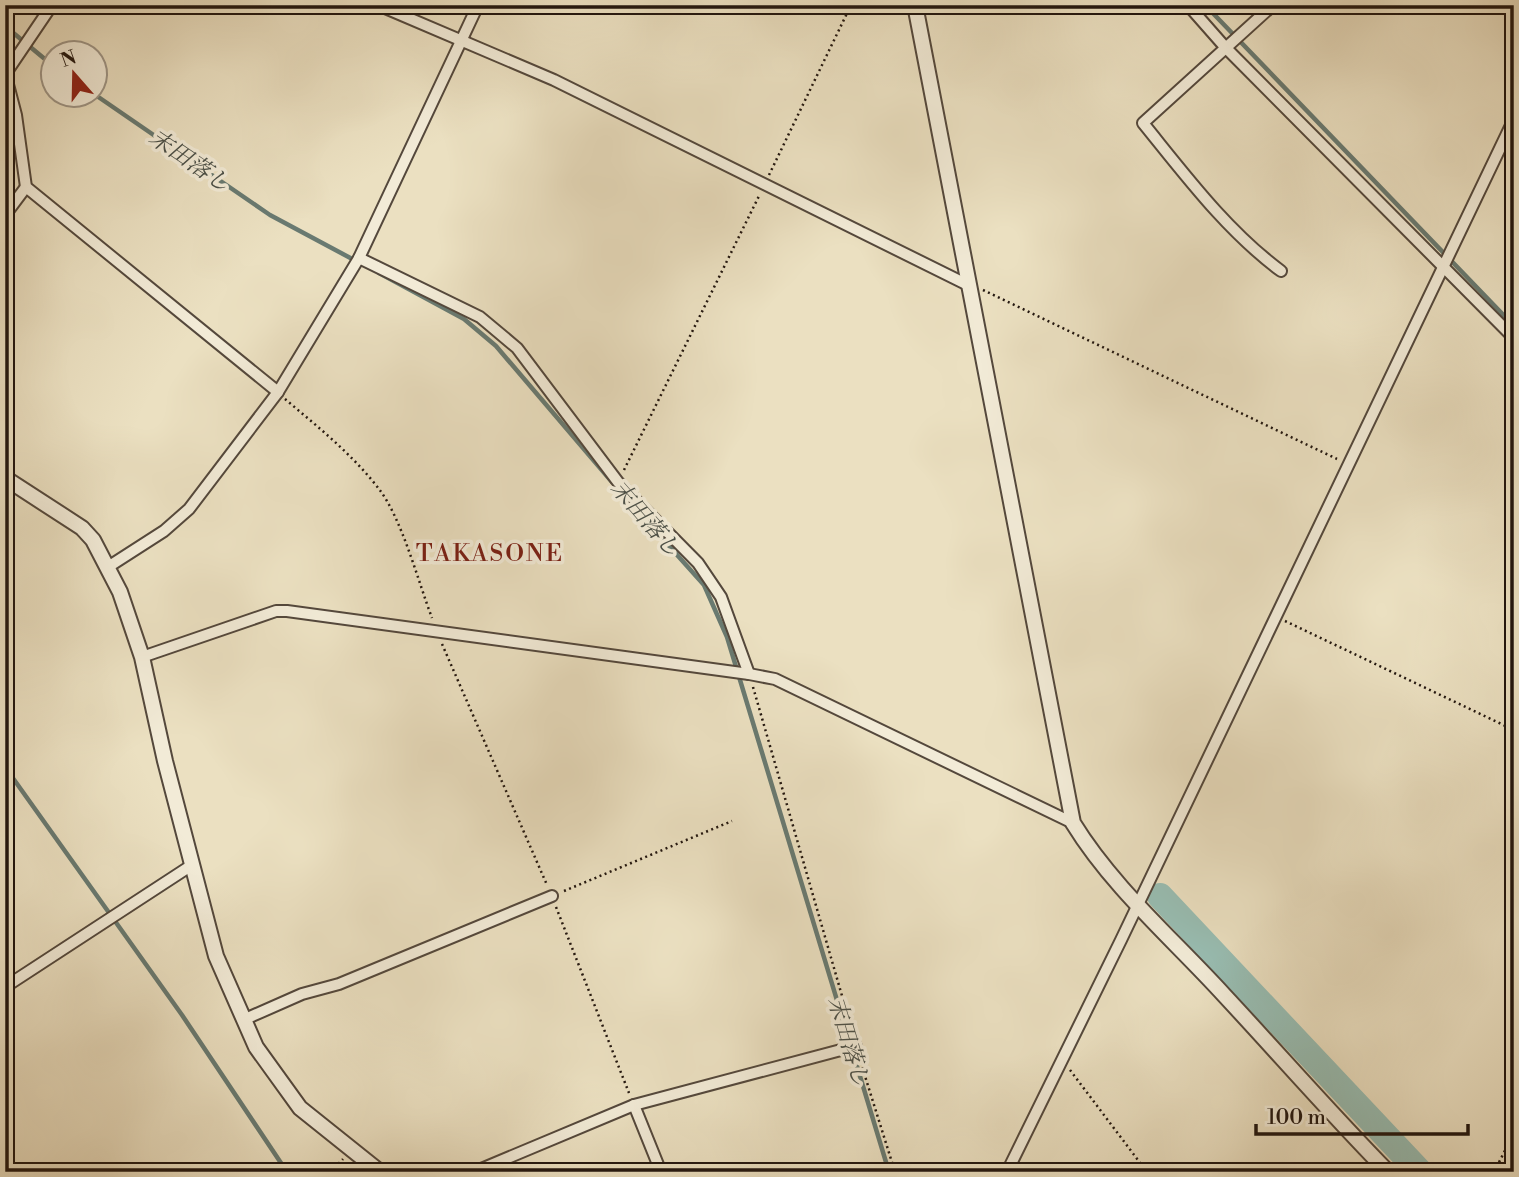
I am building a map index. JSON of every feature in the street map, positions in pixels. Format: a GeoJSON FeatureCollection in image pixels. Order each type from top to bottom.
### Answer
{"type":"FeatureCollection","features":[{"type":"Feature","properties":{"kind":"street"},"geometry":{"type":"LineString","coordinates":[[52,5],[6,73],[16,116],[26,187],[278,392]]}},
{"type":"Feature","properties":{"kind":"street"},"geometry":{"type":"LineString","coordinates":[[378,5],[554,80],[970,286]]}},
{"type":"Feature","properties":{"kind":"street"},"geometry":{"type":"LineString","coordinates":[[108,567],[164,531],[189,509],[278,392],[359,258],[478,5]]}},
{"type":"Feature","properties":{"kind":"street"},"geometry":{"type":"LineString","coordinates":[[915,5],[1073,823],[1092,854],[1136,904],[1224,995],[1310,1093],[1388,1172]]}},
{"type":"Feature","properties":{"kind":"street"},"geometry":{"type":"LineString","coordinates":[[1188,5],[1514,338]]}},
{"type":"Feature","properties":{"kind":"street"},"geometry":{"type":"LineString","coordinates":[[1273,5],[1143,123],[1245,242],[1282,271]]}},
{"type":"Feature","properties":{"kind":"street"},"geometry":{"type":"LineString","coordinates":[[1007,1172],[1514,119]]}},
{"type":"Feature","properties":{"kind":"street"},"geometry":{"type":"LineString","coordinates":[[5,215],[26,187]]}},
{"type":"Feature","properties":{"kind":"street"},"geometry":{"type":"LineString","coordinates":[[359,258],[481,317],[517,348],[618,482],[698,563],[713,585],[733,625],[749,674]]}},
{"type":"Feature","properties":{"kind":"street"},"geometry":{"type":"LineString","coordinates":[[5,478],[82,528],[108,567],[127,610],[142,657],[216,956],[243,1020],[268,1068],[300,1108],[380,1172]]}},
{"type":"Feature","properties":{"kind":"street"},"geometry":{"type":"LineString","coordinates":[[142,657],[276,611],[349,618],[437,633],[749,674],[775,679],[1073,823]]}},
{"type":"Feature","properties":{"kind":"street"},"geometry":{"type":"LineString","coordinates":[[5,987],[192,865]]}},
{"type":"Feature","properties":{"kind":"street"},"geometry":{"type":"LineString","coordinates":[[243,1020],[302,993],[339,984],[552,896]]}},
{"type":"Feature","properties":{"kind":"street"},"geometry":{"type":"LineString","coordinates":[[474,1172],[634,1105],[856,1046]]}},
{"type":"Feature","properties":{"kind":"street"},"geometry":{"type":"LineString","coordinates":[[634,1105],[661,1172]]}},
{"type":"Feature","properties":{"kind":"path"},"geometry":{"type":"LineString","coordinates":[[618,482],[851,5]]}},
{"type":"Feature","properties":{"kind":"path"},"geometry":{"type":"LineString","coordinates":[[970,286],[1349,465]]}},
{"type":"Feature","properties":{"kind":"path"},"geometry":{"type":"LineString","coordinates":[[278,392],[345,450],[380,490],[391,510],[437,633],[552,896],[634,1105]]}},
{"type":"Feature","properties":{"kind":"path"},"geometry":{"type":"LineString","coordinates":[[1276,617],[1514,730]]}},
{"type":"Feature","properties":{"kind":"path"},"geometry":{"type":"LineString","coordinates":[[749,674],[895,1172]]}},
{"type":"Feature","properties":{"kind":"path"},"geometry":{"type":"LineString","coordinates":[[552,896],[732,821]]}},
{"type":"Feature","properties":{"kind":"path"},"geometry":{"type":"LineString","coordinates":[[1062,1059],[1147,1172]]}},
{"type":"Feature","properties":{"kind":"path"},"geometry":{"type":"LineString","coordinates":[[1494,1172],[1514,1133]]}},
{"type":"Feature","properties":{"kind":"waterway"},"geometry":{"type":"LineString","coordinates":[[1205,5],[1514,326]]}},
{"type":"Feature","properties":{"kind":"waterway","name":"末田落し"},"geometry":{"type":"LineString","coordinates":[[5,26],[38,53]]}},
{"type":"Feature","properties":{"kind":"waterway","name":"末田落し"},"geometry":{"type":"LineString","coordinates":[[108,104],[270,215],[356,261]]}},
{"type":"Feature","properties":{"kind":"waterway","name":"末田落し"},"geometry":{"type":"LineString","coordinates":[[379,273],[464,319],[496,346],[612,482]]}},
{"type":"Feature","properties":{"kind":"waterway","name":"末田落し"},"geometry":{"type":"LineString","coordinates":[[627,499],[704,585],[727,637],[889,1172]]}},
{"type":"Feature","properties":{"kind":"waterway"},"geometry":{"type":"LineString","coordinates":[[5,767],[182,1015],[287,1172]]}},
{"type":"Feature","properties":{"kind":"waterway","name":"末田落し"},"geometry":{"type":"LineString","coordinates":[[1160,896],[1420,1172]]}},
{"type":"Feature","properties":{"kind":"district","name":"TAKASONE"},"geometry":{"type":"Point","coordinates":[490,553]}}]}
